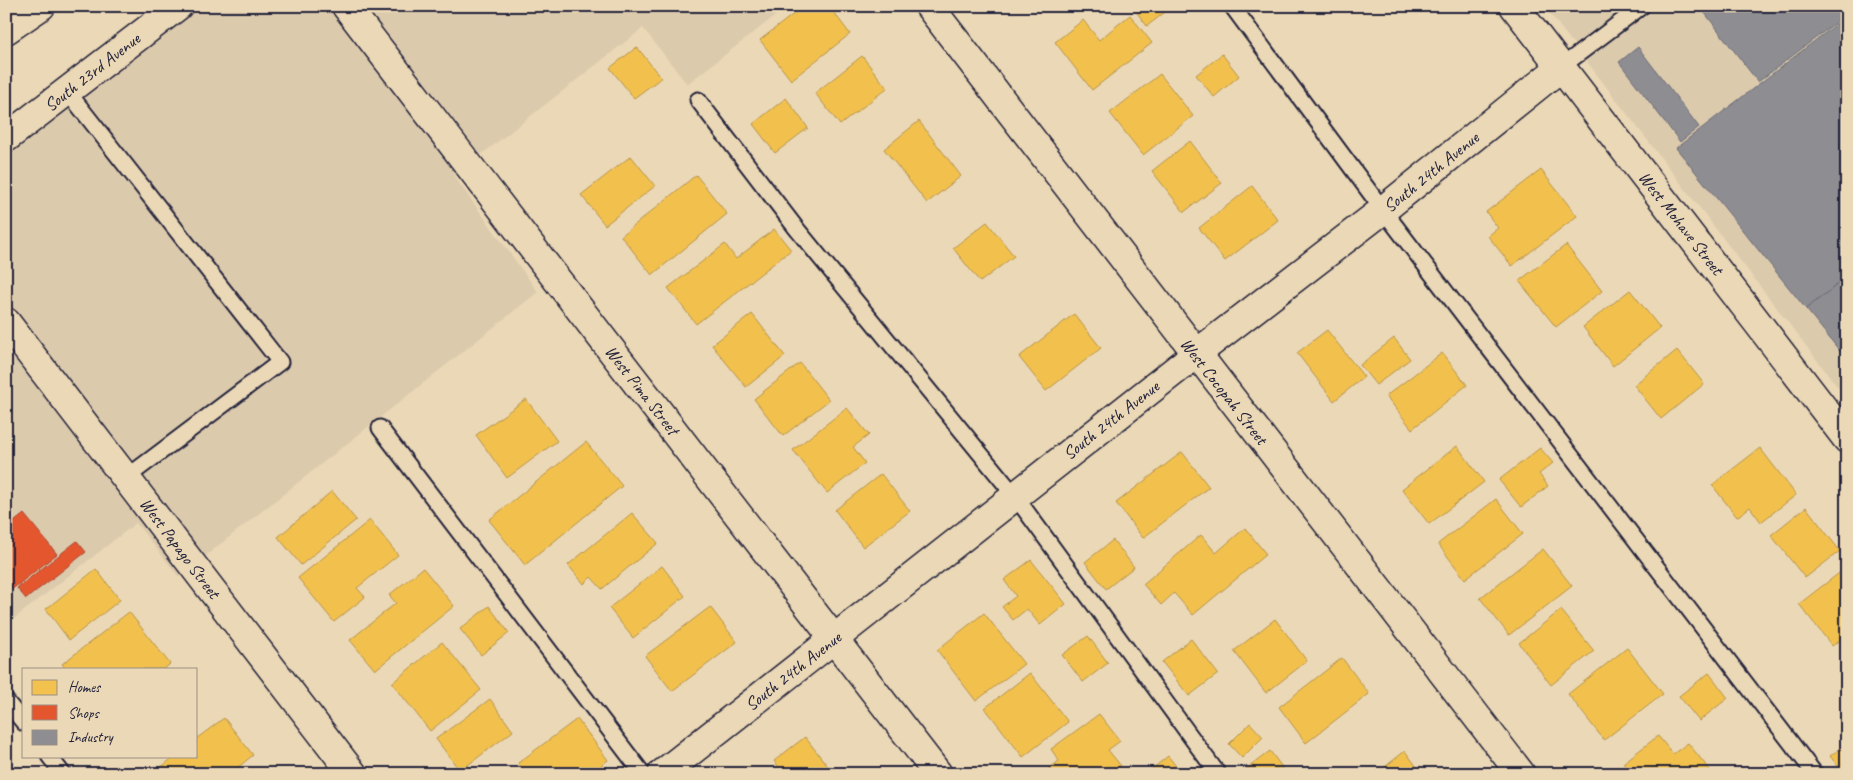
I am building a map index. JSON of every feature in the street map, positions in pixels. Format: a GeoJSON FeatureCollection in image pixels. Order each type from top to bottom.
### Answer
{"type":"FeatureCollection","features":[{"type":"Feature","properties":{"kind":"main road"},"geometry":{"type":"LineString","coordinates":[[6,30],[41,6]]}},
{"type":"Feature","properties":{"kind":"main road","name":"South 23rd Avenue"},"geometry":{"type":"LineString","coordinates":[[6,138],[178,6]]}},
{"type":"Feature","properties":{"kind":"main road","name":"West Pima Street"},"geometry":{"type":"LineString","coordinates":[[346,6],[938,774]]}},
{"type":"Feature","properties":{"kind":"main road","name":"West Cocopah Street"},"geometry":{"type":"LineString","coordinates":[[930,6],[1521,774]]}},
{"type":"Feature","properties":{"kind":"main road","name":"West Mohave Street"},"geometry":{"type":"LineString","coordinates":[[1514,6],[1847,439]]}},
{"type":"Feature","properties":{"kind":"main road","name":"South 24th Avenue"},"geometry":{"type":"LineString","coordinates":[[662,774],[1196,354],[1384,210],[1561,67]]}},
{"type":"Feature","properties":{"kind":"main road","name":"West Papago Street"},"geometry":{"type":"LineString","coordinates":[[6,322],[352,774]]}},
{"type":"Feature","properties":{"kind":"lane"},"geometry":{"type":"LineString","coordinates":[[1232,6],[1384,210],[1815,774]]}},
{"type":"Feature","properties":{"kind":"lane"},"geometry":{"type":"LineString","coordinates":[[1561,67],[1642,6]]}},
{"type":"Feature","properties":{"kind":"lane"},"geometry":{"type":"LineString","coordinates":[[68,92],[280,362],[126,478]]}},
{"type":"Feature","properties":{"kind":"lane"},"geometry":{"type":"LineString","coordinates":[[698,100],[796,228],[1015,496],[1218,774]]}},
{"type":"Feature","properties":{"kind":"lane"},"geometry":{"type":"LineString","coordinates":[[380,428],[643,774]]}},
{"type":"Feature","properties":{"kind":"lane"},"geometry":{"type":"LineString","coordinates":[[6,701],[22,721]]}},
{"type":"Feature","properties":{"kind":"lane"},"geometry":{"type":"LineString","coordinates":[[51,758],[63,774]]}},
{"type":"Feature","properties":{"kind":"shaded area"},"geometry":{"type":"Polygon","coordinates":[[[198,6],[788,6],[687,84],[643,28],[454,176],[538,292],[179,577],[136,523],[6,625],[6,154],[198,6]]]}},
{"type":"Feature","properties":{"kind":"shaded area"},"geometry":{"type":"Polygon","coordinates":[[[1544,6],[1847,6],[1847,399],[1544,6]]]}},
{"type":"Feature","properties":{"kind":"building: Homes"},"geometry":{"type":"Polygon","coordinates":[[[804,6],[829,6],[850,34],[791,80],[760,40],[804,6]]]}},
{"type":"Feature","properties":{"kind":"building: Homes"},"geometry":{"type":"Polygon","coordinates":[[[1132,6],[1173,6],[1147,26],[1132,6]]]}},
{"type":"Feature","properties":{"kind":"building: Homes"},"geometry":{"type":"Polygon","coordinates":[[[1130,15],[1152,43],[1092,90],[1055,42],[1083,20],[1099,40],[1130,15]]]}},
{"type":"Feature","properties":{"kind":"building: Homes"},"geometry":{"type":"Polygon","coordinates":[[[637,47],[661,78],[634,98],[610,68],[637,47]]]}},
{"type":"Feature","properties":{"kind":"building: Homes"},"geometry":{"type":"Polygon","coordinates":[[[1222,54],[1239,76],[1214,97],[1196,75],[1222,54]]]}},
{"type":"Feature","properties":{"kind":"building: Homes"},"geometry":{"type":"Polygon","coordinates":[[[862,56],[887,88],[840,125],[815,93],[862,56]]]}},
{"type":"Feature","properties":{"kind":"building: Homes"},"geometry":{"type":"Polygon","coordinates":[[[1160,74],[1193,116],[1143,155],[1110,113],[1160,74]]]}},
{"type":"Feature","properties":{"kind":"building: Homes"},"geometry":{"type":"Polygon","coordinates":[[[786,98],[808,128],[775,153],[753,124],[786,98]]]}},
{"type":"Feature","properties":{"kind":"building: Homes"},"geometry":{"type":"Polygon","coordinates":[[[919,121],[961,176],[927,203],[884,149],[919,121]]]}},
{"type":"Feature","properties":{"kind":"building: Homes"},"geometry":{"type":"Polygon","coordinates":[[[1190,141],[1222,183],[1184,212],[1152,171],[1190,141]]]}},
{"type":"Feature","properties":{"kind":"building: Homes"},"geometry":{"type":"Polygon","coordinates":[[[631,156],[655,186],[605,225],[581,195],[631,156]]]}},
{"type":"Feature","properties":{"kind":"building: Homes"},"geometry":{"type":"Polygon","coordinates":[[[1541,170],[1577,216],[1512,266],[1488,236],[1498,228],[1486,212],[1541,170]]]}},
{"type":"Feature","properties":{"kind":"building: Homes"},"geometry":{"type":"Polygon","coordinates":[[[696,175],[727,214],[652,275],[621,236],[696,175]]]}},
{"type":"Feature","properties":{"kind":"building: Homes"},"geometry":{"type":"Polygon","coordinates":[[[1252,186],[1278,220],[1225,261],[1199,228],[1252,186]]]}},
{"type":"Feature","properties":{"kind":"building: Homes"},"geometry":{"type":"Polygon","coordinates":[[[987,222],[1014,256],[980,282],[953,248],[987,222]]]}},
{"type":"Feature","properties":{"kind":"building: Homes"},"geometry":{"type":"Polygon","coordinates":[[[774,229],[791,250],[696,324],[668,288],[725,244],[736,259],[774,229]]]}},
{"type":"Feature","properties":{"kind":"building: Homes"},"geometry":{"type":"Polygon","coordinates":[[[1566,245],[1602,291],[1556,327],[1519,281],[1566,245]]]}},
{"type":"Feature","properties":{"kind":"building: Homes"},"geometry":{"type":"Polygon","coordinates":[[[1630,290],[1660,328],[1613,366],[1583,327],[1630,290]]]}},
{"type":"Feature","properties":{"kind":"building: Homes"},"geometry":{"type":"Polygon","coordinates":[[[752,314],[785,356],[746,387],[712,345],[752,314]]]}},
{"type":"Feature","properties":{"kind":"building: Homes"},"geometry":{"type":"Polygon","coordinates":[[[1074,314],[1101,348],[1046,391],[1019,357],[1074,314]]]}},
{"type":"Feature","properties":{"kind":"building: Homes"},"geometry":{"type":"Polygon","coordinates":[[[1327,330],[1364,377],[1334,401],[1297,353],[1327,330]]]}},
{"type":"Feature","properties":{"kind":"building: Homes"},"geometry":{"type":"Polygon","coordinates":[[[1394,338],[1410,359],[1376,385],[1360,365],[1394,338]]]}},
{"type":"Feature","properties":{"kind":"building: Homes"},"geometry":{"type":"Polygon","coordinates":[[[1677,350],[1704,384],[1661,419],[1634,385],[1677,350]]]}},
{"type":"Feature","properties":{"kind":"building: Homes"},"geometry":{"type":"Polygon","coordinates":[[[1442,353],[1467,385],[1412,429],[1386,396],[1442,353]]]}},
{"type":"Feature","properties":{"kind":"building: Homes"},"geometry":{"type":"Polygon","coordinates":[[[800,363],[829,400],[783,436],[754,399],[800,363]]]}},
{"type":"Feature","properties":{"kind":"building: Homes"},"geometry":{"type":"Polygon","coordinates":[[[526,399],[557,441],[507,478],[476,435],[526,399]]]}},
{"type":"Feature","properties":{"kind":"building: Homes"},"geometry":{"type":"Polygon","coordinates":[[[847,408],[869,435],[853,447],[865,463],[827,493],[793,450],[847,408]]]}},
{"type":"Feature","properties":{"kind":"building: Homes"},"geometry":{"type":"Polygon","coordinates":[[[586,442],[622,486],[525,565],[489,520],[586,442]]]}},
{"type":"Feature","properties":{"kind":"building: Homes"},"geometry":{"type":"Polygon","coordinates":[[[1457,446],[1484,482],[1429,524],[1402,489],[1457,446]]]}},
{"type":"Feature","properties":{"kind":"building: Homes"},"geometry":{"type":"Polygon","coordinates":[[[1540,448],[1553,463],[1539,474],[1548,486],[1521,507],[1499,480],[1540,448]]]}},
{"type":"Feature","properties":{"kind":"building: Homes"},"geometry":{"type":"Polygon","coordinates":[[[1760,448],[1796,495],[1761,522],[1750,507],[1737,517],[1712,485],[1760,448]]]}},
{"type":"Feature","properties":{"kind":"building: Homes"},"geometry":{"type":"Polygon","coordinates":[[[1182,452],[1209,487],[1143,538],[1116,503],[1182,452]]]}},
{"type":"Feature","properties":{"kind":"building: Homes"},"geometry":{"type":"Polygon","coordinates":[[[881,474],[910,511],[863,547],[835,510],[881,474]]]}},
{"type":"Feature","properties":{"kind":"building: Homes"},"geometry":{"type":"Polygon","coordinates":[[[332,491],[356,520],[301,565],[278,537],[332,491]]]}},
{"type":"Feature","properties":{"kind":"building: Homes"},"geometry":{"type":"Polygon","coordinates":[[[1496,499],[1523,534],[1465,579],[1438,544],[1496,499]]]}},
{"type":"Feature","properties":{"kind":"building: Homes"},"geometry":{"type":"Polygon","coordinates":[[[1806,507],[1840,551],[1805,578],[1771,535],[1806,507]]]}},
{"type":"Feature","properties":{"kind":"building: Homes"},"geometry":{"type":"Polygon","coordinates":[[[632,513],[658,543],[602,589],[591,577],[584,584],[568,565],[632,513]]]}},
{"type":"Feature","properties":{"kind":"building: Homes"},"geometry":{"type":"Polygon","coordinates":[[[370,520],[398,555],[357,588],[365,597],[334,622],[298,578],[370,520]]]}},
{"type":"Feature","properties":{"kind":"building: Homes"},"geometry":{"type":"Polygon","coordinates":[[[1245,528],[1266,554],[1193,615],[1174,593],[1161,605],[1143,584],[1201,535],[1216,553],[1245,528]]]}},
{"type":"Feature","properties":{"kind":"building: Homes"},"geometry":{"type":"Polygon","coordinates":[[[1113,540],[1134,567],[1106,589],[1085,562],[1113,540]]]}},
{"type":"Feature","properties":{"kind":"building: Homes"},"geometry":{"type":"Polygon","coordinates":[[[1543,549],[1572,586],[1509,635],[1480,598],[1543,549]]]}},
{"type":"Feature","properties":{"kind":"building: Homes"},"geometry":{"type":"Polygon","coordinates":[[[1031,560],[1066,604],[1040,625],[1027,609],[1013,620],[1002,607],[1016,596],[1004,580],[1031,560]]]}},
{"type":"Feature","properties":{"kind":"building: Homes"},"geometry":{"type":"Polygon","coordinates":[[[662,566],[685,596],[633,638],[609,608],[662,566]]]}},
{"type":"Feature","properties":{"kind":"building: Homes"},"geometry":{"type":"Polygon","coordinates":[[[1847,567],[1847,635],[1832,646],[1799,604],[1847,567]]]}},
{"type":"Feature","properties":{"kind":"building: Homes"},"geometry":{"type":"Polygon","coordinates":[[[423,568],[454,606],[375,670],[350,640],[396,603],[389,595],[423,568]]]}},
{"type":"Feature","properties":{"kind":"building: Homes"},"geometry":{"type":"Polygon","coordinates":[[[96,569],[120,600],[69,640],[46,609],[96,569]]]}},
{"type":"Feature","properties":{"kind":"building: Homes"},"geometry":{"type":"Polygon","coordinates":[[[489,606],[509,633],[481,655],[460,629],[489,606]]]}},
{"type":"Feature","properties":{"kind":"building: Homes"},"geometry":{"type":"Polygon","coordinates":[[[710,607],[737,642],[672,691],[645,656],[710,607]]]}},
{"type":"Feature","properties":{"kind":"building: Homes"},"geometry":{"type":"Polygon","coordinates":[[[1561,610],[1594,651],[1551,685],[1519,643],[1561,610]]]}},
{"type":"Feature","properties":{"kind":"building: Homes"},"geometry":{"type":"Polygon","coordinates":[[[129,612],[170,664],[165,668],[65,668],[62,664],[129,612]]]}},
{"type":"Feature","properties":{"kind":"building: Homes"},"geometry":{"type":"Polygon","coordinates":[[[984,613],[1024,664],[976,701],[937,650],[984,613]]]}},
{"type":"Feature","properties":{"kind":"building: Homes"},"geometry":{"type":"Polygon","coordinates":[[[1275,619],[1307,661],[1266,693],[1234,651],[1275,619]]]}},
{"type":"Feature","properties":{"kind":"building: Homes"},"geometry":{"type":"Polygon","coordinates":[[[1088,636],[1108,663],[1083,682],[1062,655],[1088,636]]]}},
{"type":"Feature","properties":{"kind":"building: Homes"},"geometry":{"type":"Polygon","coordinates":[[[1191,639],[1218,674],[1189,696],[1162,662],[1191,639]]]}},
{"type":"Feature","properties":{"kind":"building: Homes"},"geometry":{"type":"Polygon","coordinates":[[[442,642],[481,690],[430,731],[392,683],[442,642]]]}},
{"type":"Feature","properties":{"kind":"building: Homes"},"geometry":{"type":"Polygon","coordinates":[[[1627,648],[1663,694],[1604,740],[1568,694],[1627,648]]]}},
{"type":"Feature","properties":{"kind":"building: Homes"},"geometry":{"type":"Polygon","coordinates":[[[1342,658],[1369,694],[1306,743],[1279,707],[1342,658]]]}},
{"type":"Feature","properties":{"kind":"building: Homes"},"geometry":{"type":"Polygon","coordinates":[[[1030,673],[1068,722],[1023,757],[985,708],[1030,673]]]}},
{"type":"Feature","properties":{"kind":"building: Homes"},"geometry":{"type":"Polygon","coordinates":[[[1709,673],[1728,698],[1699,721],[1679,696],[1709,673]]]}},
{"type":"Feature","properties":{"kind":"building: Homes"},"geometry":{"type":"Polygon","coordinates":[[[490,699],[513,731],[460,771],[436,739],[490,699]]]}},
{"type":"Feature","properties":{"kind":"building: Homes"},"geometry":{"type":"Polygon","coordinates":[[[1099,714],[1120,741],[1108,750],[1121,766],[1110,774],[1042,774],[1059,761],[1051,749],[1099,714]]]}},
{"type":"Feature","properties":{"kind":"building: Homes"},"geometry":{"type":"Polygon","coordinates":[[[224,718],[253,755],[230,774],[163,774],[159,769],[173,758],[198,758],[198,738],[224,718]]]}},
{"type":"Feature","properties":{"kind":"building: Homes"},"geometry":{"type":"Polygon","coordinates":[[[577,719],[608,760],[590,774],[526,774],[518,763],[577,719]]]}},
{"type":"Feature","properties":{"kind":"building: Homes"},"geometry":{"type":"Polygon","coordinates":[[[1250,723],[1263,737],[1242,758],[1229,744],[1250,723]]]}},
{"type":"Feature","properties":{"kind":"building: Homes"},"geometry":{"type":"Polygon","coordinates":[[[1658,736],[1673,754],[1688,743],[1713,774],[1632,774],[1623,763],[1658,736]]]}},
{"type":"Feature","properties":{"kind":"building: Homes"},"geometry":{"type":"Polygon","coordinates":[[[805,737],[832,774],[784,774],[774,761],[805,737]]]}},
{"type":"Feature","properties":{"kind":"building: Homes"},"geometry":{"type":"Polygon","coordinates":[[[1847,743],[1847,774],[1844,774],[1830,756],[1847,743]]]}},
{"type":"Feature","properties":{"kind":"building: Homes"},"geometry":{"type":"Polygon","coordinates":[[[1270,751],[1287,774],[1247,774],[1244,771],[1270,751]]]}},
{"type":"Feature","properties":{"kind":"building: Homes"},"geometry":{"type":"Polygon","coordinates":[[[1405,751],[1422,774],[1376,774],[1405,751]]]}},
{"type":"Feature","properties":{"kind":"building: Homes"},"geometry":{"type":"Polygon","coordinates":[[[1168,756],[1182,774],[1146,774],[1168,756]]]}},
{"type":"Feature","properties":{"kind":"building: Shops"},"geometry":{"type":"Polygon","coordinates":[[[24,514],[57,554],[6,594],[6,528],[24,514]]]}},
{"type":"Feature","properties":{"kind":"building: Shops"},"geometry":{"type":"Polygon","coordinates":[[[77,541],[86,552],[26,599],[17,588],[77,541]]]}},
{"type":"Feature","properties":{"kind":"building: Industry"},"geometry":{"type":"Polygon","coordinates":[[[1712,6],[1847,6],[1847,14],[1758,82],[1704,12],[1712,6]]]}},
{"type":"Feature","properties":{"kind":"building: Industry"},"geometry":{"type":"Polygon","coordinates":[[[1847,16],[1847,277],[1806,309],[1676,148],[1847,16]]]}},
{"type":"Feature","properties":{"kind":"building: Industry"},"geometry":{"type":"Polygon","coordinates":[[[1638,47],[1699,127],[1680,142],[1619,62],[1638,47]]]}},
{"type":"Feature","properties":{"kind":"building: Industry"},"geometry":{"type":"Polygon","coordinates":[[[1847,277],[1847,360],[1806,309],[1847,277]]]}}]}
